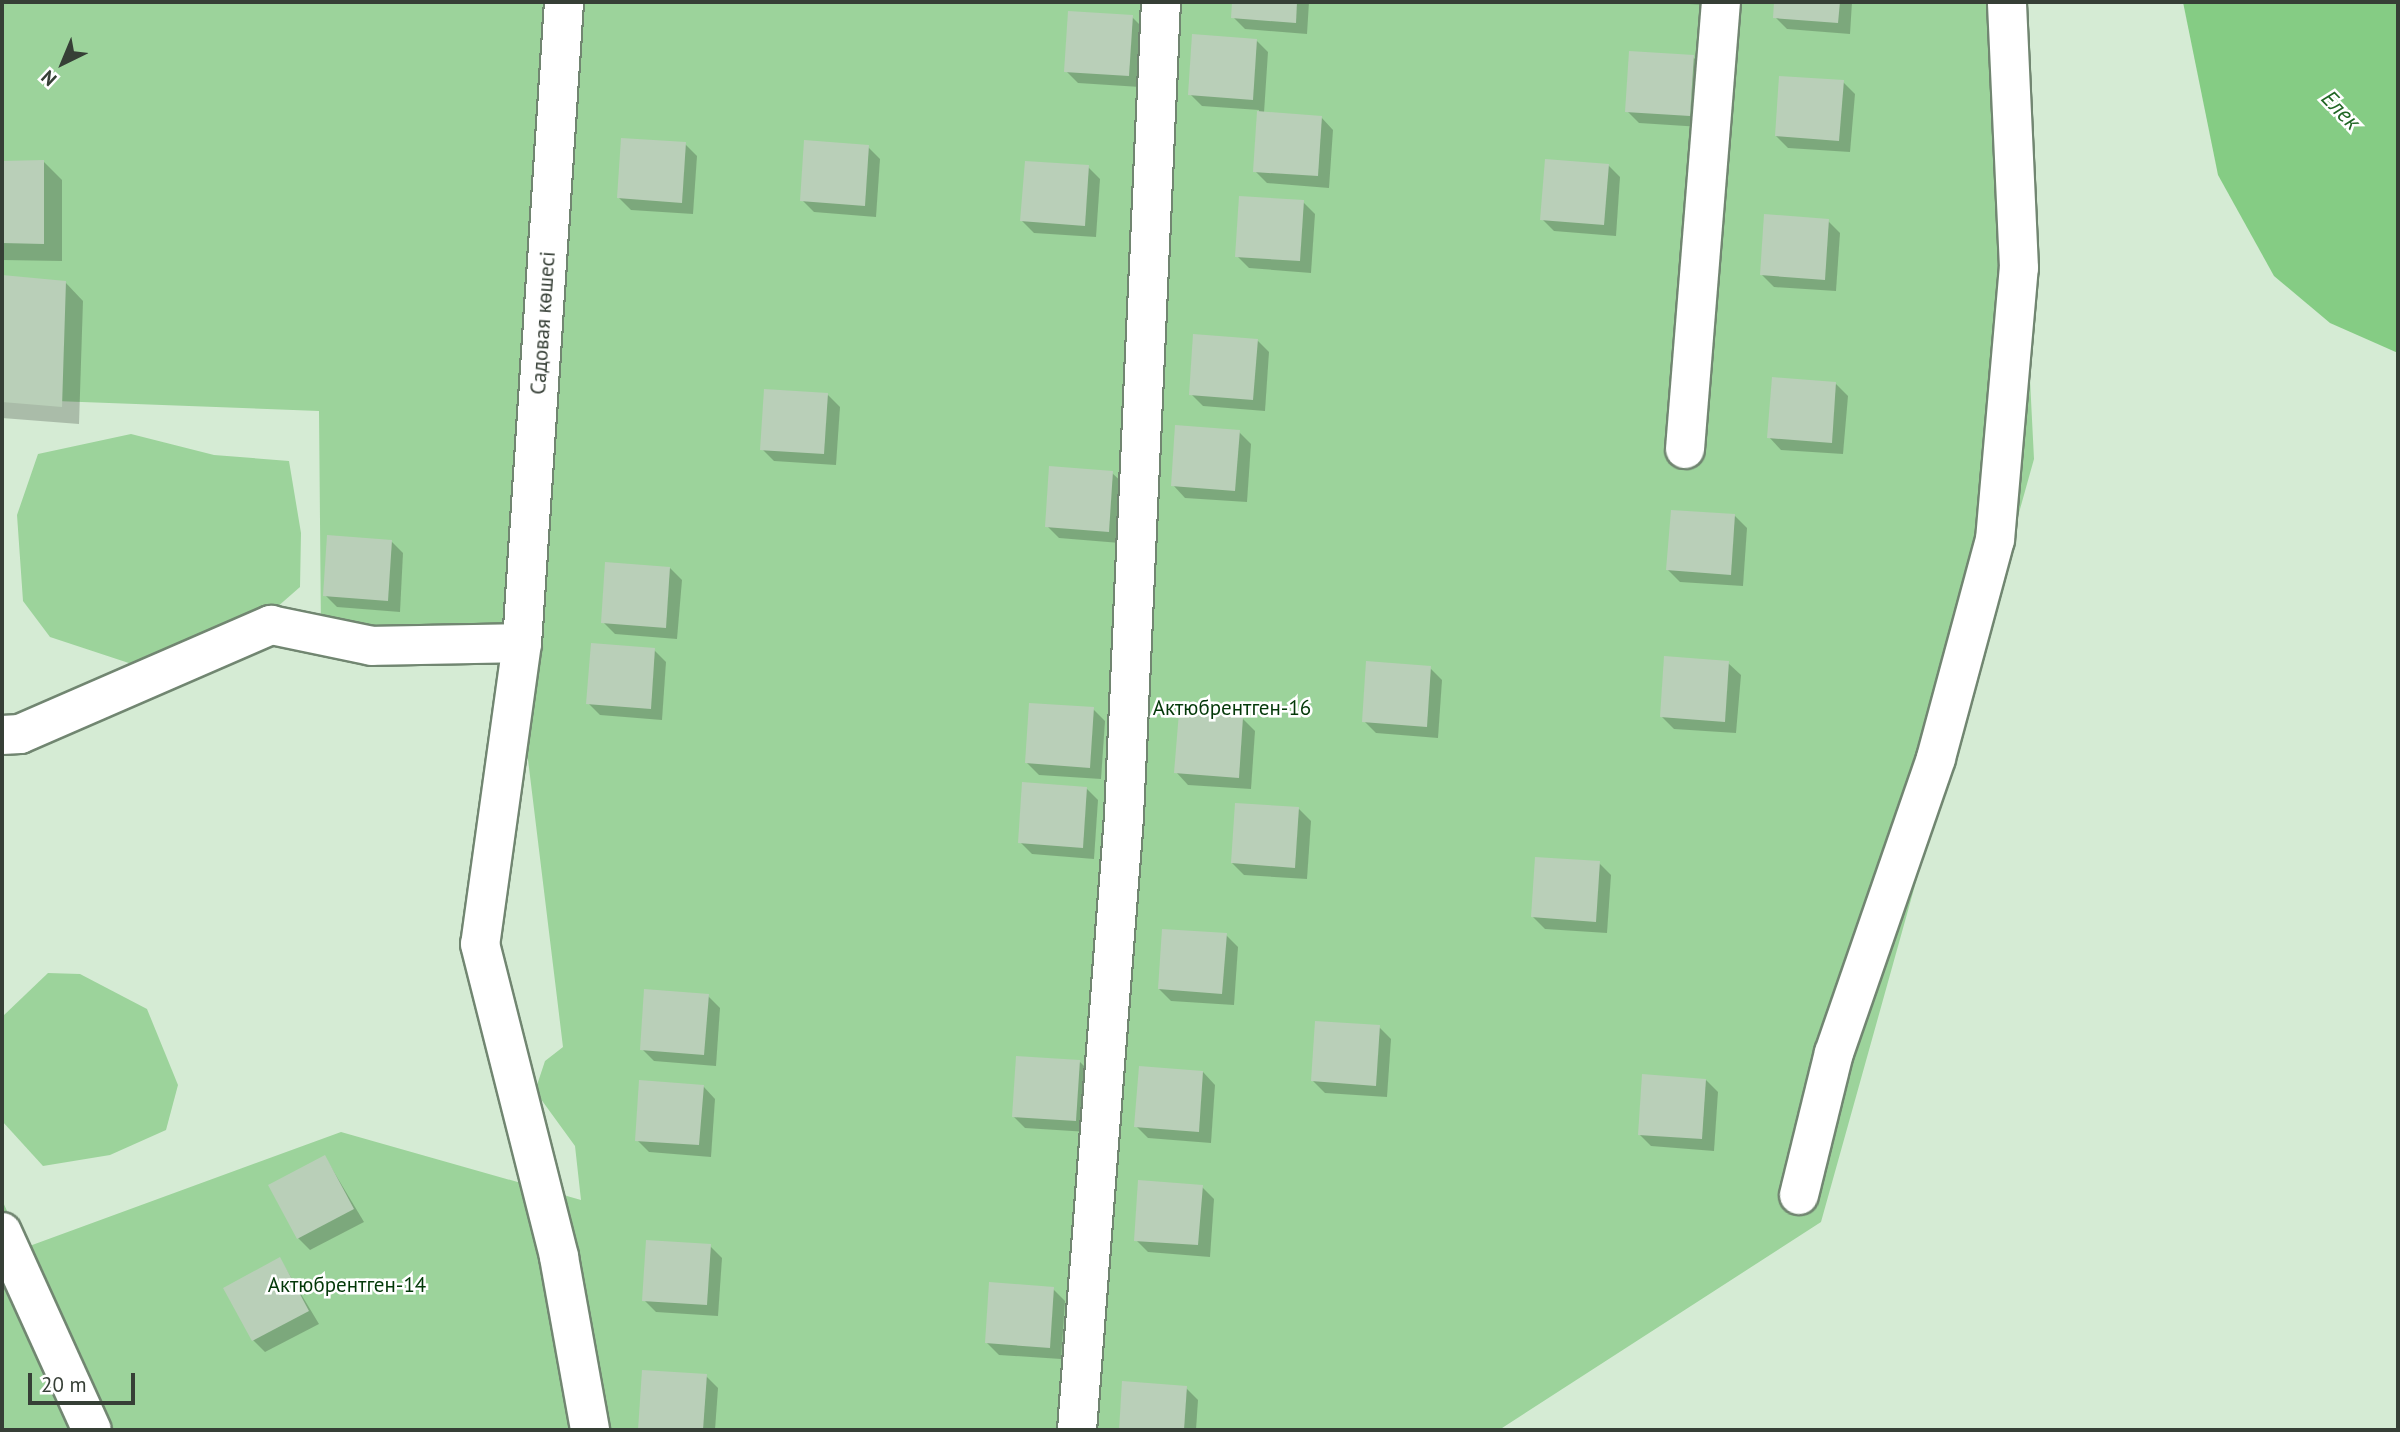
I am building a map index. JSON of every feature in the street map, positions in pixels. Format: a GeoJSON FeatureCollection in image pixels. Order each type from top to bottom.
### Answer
{"type":"FeatureCollection","features":[{"type":"Feature","properties":{"kind":"lane","name":"Садовая көшесі"},"geometry":{"type":"LineString","coordinates":[[564,2],[522,643],[480,944],[559,1256],[590,1430]]}},
{"type":"Feature","properties":{"kind":"lane"},"geometry":{"type":"LineString","coordinates":[[1077,1430],[1124,816],[1161,2]]}},
{"type":"Feature","properties":{"kind":"lane"},"geometry":{"type":"LineString","coordinates":[[1685,449],[1721,2]]}},
{"type":"Feature","properties":{"kind":"lane"},"geometry":{"type":"LineString","coordinates":[[1799,1195],[1834,1053],[1936,758],[1995,540],[2019,268],[2007,2]]}},
{"type":"Feature","properties":{"kind":"lane"},"geometry":{"type":"LineString","coordinates":[[2,735],[20,734],[271,625],[372,646],[522,643]]}},
{"type":"Feature","properties":{"kind":"lane"},"geometry":{"type":"LineString","coordinates":[[2,1233],[92,1430]]}},
{"type":"Feature","properties":{"kind":"green space","name":"Актюбрентген-16"},"geometry":{"type":"Polygon","coordinates":[[[2,2],[2011,2],[2034,459],[1821,1222],[1499,1430],[2,1430],[2,1200],[24,1248],[341,1132],[581,1200],[575,1146],[535,1091],[545,1061],[563,1047],[516,661],[321,633],[319,411],[2,399],[2,2]]]}},
{"type":"Feature","properties":{"kind":"green space"},"geometry":{"type":"Polygon","coordinates":[[[131,434],[214,455],[289,461],[301,533],[300,587],[245,635],[150,670],[50,637],[23,601],[17,515],[38,454],[131,434]]]}},
{"type":"Feature","properties":{"kind":"green space"},"geometry":{"type":"Polygon","coordinates":[[[48,973],[80,974],[147,1009],[178,1085],[166,1130],[110,1155],[43,1166],[2,1121],[2,1017],[48,973]]]}},
{"type":"Feature","properties":{"kind":"water","name":"Елек"},"geometry":{"type":"Polygon","coordinates":[[[2183,2],[2398,2],[2398,353],[2330,323],[2274,276],[2218,175],[2183,2]]]}},
{"type":"Feature","properties":{"kind":"building"},"geometry":{"type":"Polygon","coordinates":[[[1232,2],[1297,2],[1296,23],[1231,18],[1232,2]]]}},
{"type":"Feature","properties":{"kind":"building"},"geometry":{"type":"Polygon","coordinates":[[[1774,2],[1840,2],[1838,23],[1773,18],[1774,2]]]}},
{"type":"Feature","properties":{"kind":"building"},"geometry":{"type":"Polygon","coordinates":[[[1068,11],[1133,15],[1129,76],[1064,72],[1068,11]]]}},
{"type":"Feature","properties":{"kind":"building"},"geometry":{"type":"Polygon","coordinates":[[[1192,34],[1257,39],[1253,100],[1188,95],[1192,34]]]}},
{"type":"Feature","properties":{"kind":"building"},"geometry":{"type":"Polygon","coordinates":[[[1629,51],[1694,55],[1690,116],[1625,112],[1629,51]]]}},
{"type":"Feature","properties":{"kind":"building"},"geometry":{"type":"Polygon","coordinates":[[[1779,76],[1844,80],[1839,141],[1775,136],[1779,76]]]}},
{"type":"Feature","properties":{"kind":"building"},"geometry":{"type":"Polygon","coordinates":[[[1257,111],[1322,116],[1318,176],[1253,172],[1257,111]]]}},
{"type":"Feature","properties":{"kind":"building"},"geometry":{"type":"Polygon","coordinates":[[[621,138],[686,142],[682,203],[617,198],[621,138]]]}},
{"type":"Feature","properties":{"kind":"building"},"geometry":{"type":"Polygon","coordinates":[[[804,140],[869,145],[865,206],[800,201],[804,140]]]}},
{"type":"Feature","properties":{"kind":"building"},"geometry":{"type":"Polygon","coordinates":[[[1545,159],[1609,164],[1604,225],[1540,220],[1545,159]]]}},
{"type":"Feature","properties":{"kind":"building"},"geometry":{"type":"Polygon","coordinates":[[[44,160],[44,244],[2,243],[2,161],[44,160]]]}},
{"type":"Feature","properties":{"kind":"building"},"geometry":{"type":"Polygon","coordinates":[[[1025,161],[1089,165],[1085,226],[1020,221],[1025,161]]]}},
{"type":"Feature","properties":{"kind":"building"},"geometry":{"type":"Polygon","coordinates":[[[1239,196],[1304,200],[1300,261],[1235,257],[1239,196]]]}},
{"type":"Feature","properties":{"kind":"building"},"geometry":{"type":"Polygon","coordinates":[[[1764,214],[1829,219],[1825,280],[1760,275],[1764,214]]]}},
{"type":"Feature","properties":{"kind":"building"},"geometry":{"type":"Polygon","coordinates":[[[2,275],[66,281],[62,407],[2,402],[2,275]]]}},
{"type":"Feature","properties":{"kind":"building"},"geometry":{"type":"Polygon","coordinates":[[[1193,334],[1258,339],[1253,400],[1189,395],[1193,334]]]}},
{"type":"Feature","properties":{"kind":"building"},"geometry":{"type":"Polygon","coordinates":[[[1772,377],[1836,382],[1832,443],[1767,438],[1772,377]]]}},
{"type":"Feature","properties":{"kind":"building"},"geometry":{"type":"Polygon","coordinates":[[[764,389],[828,393],[824,454],[760,450],[764,389]]]}},
{"type":"Feature","properties":{"kind":"building"},"geometry":{"type":"Polygon","coordinates":[[[1175,425],[1240,430],[1235,491],[1171,486],[1175,425]]]}},
{"type":"Feature","properties":{"kind":"building"},"geometry":{"type":"Polygon","coordinates":[[[1049,466],[1113,471],[1109,532],[1045,527],[1049,466]]]}},
{"type":"Feature","properties":{"kind":"building"},"geometry":{"type":"Polygon","coordinates":[[[1671,510],[1735,514],[1731,575],[1666,570],[1671,510]]]}},
{"type":"Feature","properties":{"kind":"building"},"geometry":{"type":"Polygon","coordinates":[[[327,535],[392,540],[388,601],[323,596],[327,535]]]}},
{"type":"Feature","properties":{"kind":"building"},"geometry":{"type":"Polygon","coordinates":[[[605,562],[670,567],[666,628],[601,623],[605,562]]]}},
{"type":"Feature","properties":{"kind":"building"},"geometry":{"type":"Polygon","coordinates":[[[591,643],[655,648],[651,709],[586,704],[591,643]]]}},
{"type":"Feature","properties":{"kind":"building"},"geometry":{"type":"Polygon","coordinates":[[[1664,656],[1729,661],[1725,722],[1660,717],[1664,656]]]}},
{"type":"Feature","properties":{"kind":"building"},"geometry":{"type":"Polygon","coordinates":[[[1366,661],[1431,666],[1427,727],[1362,722],[1366,661]]]}},
{"type":"Feature","properties":{"kind":"building"},"geometry":{"type":"Polygon","coordinates":[[[1029,703],[1094,707],[1090,768],[1025,763],[1029,703]]]}},
{"type":"Feature","properties":{"kind":"building"},"geometry":{"type":"Polygon","coordinates":[[[1179,712],[1243,717],[1239,778],[1174,773],[1179,712]]]}},
{"type":"Feature","properties":{"kind":"building"},"geometry":{"type":"Polygon","coordinates":[[[1022,782],[1087,787],[1083,848],[1018,843],[1022,782]]]}},
{"type":"Feature","properties":{"kind":"building"},"geometry":{"type":"Polygon","coordinates":[[[1235,803],[1299,807],[1295,868],[1231,863],[1235,803]]]}},
{"type":"Feature","properties":{"kind":"building"},"geometry":{"type":"Polygon","coordinates":[[[1535,857],[1600,861],[1596,922],[1531,917],[1535,857]]]}},
{"type":"Feature","properties":{"kind":"building"},"geometry":{"type":"Polygon","coordinates":[[[1162,929],[1227,933],[1222,994],[1158,989],[1162,929]]]}},
{"type":"Feature","properties":{"kind":"building"},"geometry":{"type":"Polygon","coordinates":[[[644,989],[709,994],[704,1055],[640,1050],[644,989]]]}},
{"type":"Feature","properties":{"kind":"building"},"geometry":{"type":"Polygon","coordinates":[[[1315,1021],[1380,1025],[1376,1086],[1311,1081],[1315,1021]]]}},
{"type":"Feature","properties":{"kind":"building"},"geometry":{"type":"Polygon","coordinates":[[[1016,1056],[1080,1060],[1076,1121],[1012,1117],[1016,1056]]]}},
{"type":"Feature","properties":{"kind":"building"},"geometry":{"type":"Polygon","coordinates":[[[1139,1066],[1203,1071],[1199,1132],[1134,1127],[1139,1066]]]}},
{"type":"Feature","properties":{"kind":"building"},"geometry":{"type":"Polygon","coordinates":[[[1642,1074],[1706,1079],[1702,1139],[1638,1135],[1642,1074]]]}},
{"type":"Feature","properties":{"kind":"building"},"geometry":{"type":"Polygon","coordinates":[[[639,1080],[704,1085],[699,1145],[635,1141],[639,1080]]]}},
{"type":"Feature","properties":{"kind":"building"},"geometry":{"type":"Polygon","coordinates":[[[325,1155],[354,1209],[297,1239],[268,1185],[325,1155]]]}},
{"type":"Feature","properties":{"kind":"building"},"geometry":{"type":"Polygon","coordinates":[[[1138,1180],[1203,1185],[1198,1245],[1134,1241],[1138,1180]]]}},
{"type":"Feature","properties":{"kind":"building"},"geometry":{"type":"Polygon","coordinates":[[[646,1240],[711,1244],[707,1305],[642,1301],[646,1240]]]}},
{"type":"Feature","properties":{"kind":"building"},"geometry":{"type":"Polygon","coordinates":[[[280,1257],[309,1311],[252,1341],[223,1288],[280,1257]]]}},
{"type":"Feature","properties":{"kind":"building"},"geometry":{"type":"Polygon","coordinates":[[[989,1282],[1054,1287],[1050,1348],[985,1343],[989,1282]]]}},
{"type":"Feature","properties":{"kind":"building"},"geometry":{"type":"Polygon","coordinates":[[[642,1370],[707,1374],[703,1430],[638,1430],[642,1370]]]}},
{"type":"Feature","properties":{"kind":"building"},"geometry":{"type":"Polygon","coordinates":[[[1122,1381],[1187,1386],[1184,1430],[1119,1430],[1122,1381]]]}},
{"type":"Feature","properties":{"kind":"park label","name":"Актюбрентген-14"},"geometry":{"type":"Point","coordinates":[347,1285]}}]}
